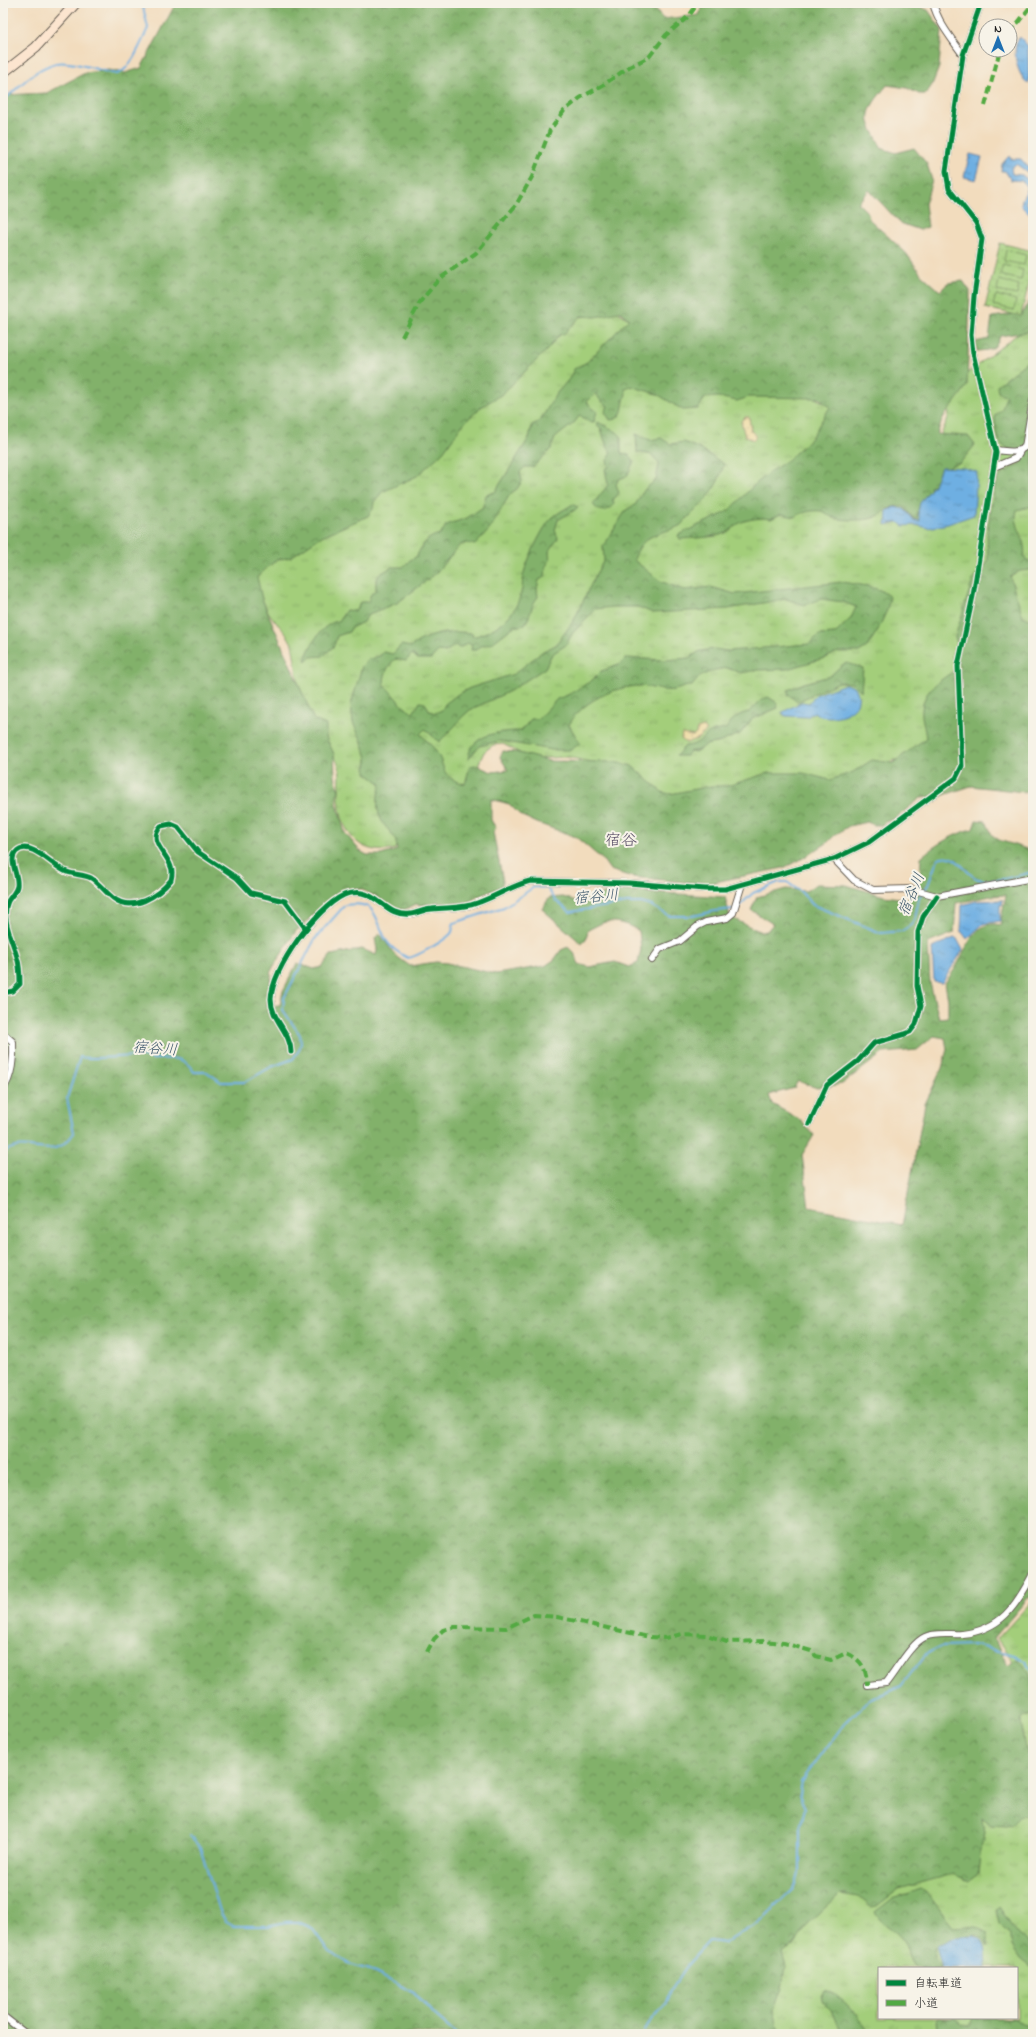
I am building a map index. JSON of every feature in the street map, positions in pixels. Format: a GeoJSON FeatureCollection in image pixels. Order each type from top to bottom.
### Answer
{"type":"FeatureCollection","features":[{"type":"Feature","properties":{"kind":"main road"},"geometry":{"type":"LineString","coordinates":[[3,72],[36,47],[76,3]]}},
{"type":"Feature","properties":{"kind":"street"},"geometry":{"type":"LineString","coordinates":[[933,3],[936,12],[946,30],[963,55]]}},
{"type":"Feature","properties":{"kind":"street"},"geometry":{"type":"LineString","coordinates":[[291,1052],[291,1045],[276,1021],[272,1010],[271,998],[281,964],[306,929],[334,901],[346,894],[363,893],[386,909],[399,914],[411,914],[430,909],[464,907],[478,903],[516,885],[530,881],[629,883],[705,889],[725,889],[834,859],[869,842],[956,778],[962,766],[958,666],[973,596],[996,450],[972,353],[971,335],[974,296],[982,239],[976,223],[950,189],[946,177],[948,150],[963,55],[981,3]]}},
{"type":"Feature","properties":{"kind":"street"},"geometry":{"type":"LineString","coordinates":[[994,467],[1016,458],[1020,451],[1025,447],[1033,400]]}},
{"type":"Feature","properties":{"kind":"street"},"geometry":{"type":"LineString","coordinates":[[996,450],[1014,452],[1020,451]]}},
{"type":"Feature","properties":{"kind":"street"},"geometry":{"type":"LineString","coordinates":[[3,993],[13,991],[20,984],[18,958],[6,909],[18,884],[13,859],[18,850],[23,848],[32,849],[67,872],[86,876],[95,881],[114,899],[121,903],[132,904],[141,902],[160,891],[171,880],[172,868],[156,843],[156,836],[161,826],[171,824],[178,827],[198,852],[237,878],[251,893],[285,901],[306,929]]}},
{"type":"Feature","properties":{"kind":"street"},"geometry":{"type":"LineString","coordinates":[[834,859],[854,880],[873,890],[911,889],[937,896],[1033,878]]}},
{"type":"Feature","properties":{"kind":"street"},"geometry":{"type":"LineString","coordinates":[[652,960],[660,949],[680,941],[698,926],[706,922],[727,918],[732,913],[742,884]]}},
{"type":"Feature","properties":{"kind":"street"},"geometry":{"type":"LineString","coordinates":[[809,1124],[827,1085],[855,1064],[874,1043],[910,1032],[916,1024],[921,1006],[917,986],[918,932],[923,917],[937,896]]}},
{"type":"Feature","properties":{"kind":"street"},"geometry":{"type":"LineString","coordinates":[[3,1033],[13,1042],[14,1053],[8,1083],[3,1089]]}},
{"type":"Feature","properties":{"kind":"street"},"geometry":{"type":"LineString","coordinates":[[868,1685],[886,1683],[914,1646],[926,1636],[977,1632],[988,1627],[1014,1607],[1033,1574]]}},
{"type":"Feature","properties":{"kind":"street"},"geometry":{"type":"LineString","coordinates":[[3,2016],[26,2034]]}},
{"type":"Feature","properties":{"kind":"green space"},"geometry":{"type":"Polygon","coordinates":[[[176,3],[650,3],[663,19],[699,15],[704,3],[909,3],[928,10],[942,30],[939,67],[932,85],[926,94],[919,94],[907,88],[887,85],[873,104],[869,114],[870,125],[881,148],[896,153],[914,148],[927,164],[932,180],[925,204],[928,227],[920,230],[900,223],[869,190],[858,203],[868,213],[869,219],[906,253],[921,274],[940,291],[948,283],[963,281],[970,291],[967,386],[943,418],[937,434],[968,436],[975,445],[960,463],[952,465],[946,469],[938,482],[930,487],[933,495],[917,513],[918,520],[914,519],[903,506],[893,507],[873,518],[860,520],[836,519],[821,511],[814,511],[795,517],[781,514],[771,519],[763,518],[741,522],[722,535],[680,539],[678,535],[725,513],[771,471],[788,460],[811,438],[830,407],[819,398],[749,397],[737,401],[718,397],[705,398],[698,409],[683,410],[657,394],[630,386],[625,389],[626,395],[621,414],[617,418],[610,420],[605,412],[608,406],[600,400],[596,393],[587,402],[597,411],[594,422],[587,421],[580,415],[574,423],[555,438],[551,449],[533,467],[525,467],[520,472],[522,481],[517,489],[510,494],[490,529],[475,545],[467,543],[460,545],[434,575],[408,595],[397,603],[369,614],[363,622],[351,628],[349,632],[337,636],[334,646],[323,656],[310,657],[306,661],[305,660],[314,641],[328,625],[339,621],[346,610],[355,611],[360,602],[368,602],[371,594],[376,590],[376,579],[380,574],[392,567],[403,567],[410,560],[416,557],[428,539],[441,534],[446,525],[467,518],[483,507],[486,495],[495,492],[529,438],[532,425],[540,421],[556,394],[569,379],[574,369],[587,362],[629,319],[621,312],[618,312],[596,317],[581,316],[564,334],[559,335],[548,349],[502,394],[481,407],[463,424],[443,452],[417,476],[382,492],[374,502],[373,509],[368,516],[322,536],[291,557],[276,560],[257,577],[262,599],[314,720],[326,725],[326,737],[334,754],[335,777],[339,790],[337,804],[345,833],[360,851],[367,855],[381,855],[397,850],[393,835],[383,823],[379,814],[378,794],[381,784],[366,773],[367,758],[361,739],[353,723],[351,705],[362,666],[369,659],[380,656],[383,652],[393,654],[401,645],[411,647],[431,636],[464,632],[471,633],[473,637],[498,626],[510,614],[519,599],[524,571],[544,528],[553,517],[573,504],[578,508],[558,520],[555,530],[558,538],[549,552],[550,560],[546,566],[545,577],[539,580],[537,589],[538,597],[535,600],[527,622],[524,625],[513,627],[492,643],[481,646],[477,650],[471,650],[472,646],[468,643],[459,648],[455,645],[446,652],[438,651],[431,659],[418,659],[412,654],[406,661],[395,659],[386,671],[384,685],[408,710],[413,713],[420,702],[425,703],[430,711],[435,713],[442,710],[445,704],[458,694],[470,688],[514,674],[543,651],[556,645],[574,620],[604,560],[603,547],[626,510],[635,505],[645,489],[656,480],[659,464],[652,455],[637,452],[636,434],[650,440],[661,438],[670,444],[684,442],[700,449],[724,464],[718,481],[710,495],[682,524],[650,537],[641,545],[634,560],[660,581],[684,590],[711,587],[735,594],[842,582],[867,586],[880,590],[890,597],[887,610],[878,630],[867,647],[859,652],[838,652],[825,658],[787,669],[758,670],[741,673],[727,668],[715,670],[700,676],[692,686],[686,686],[674,690],[662,690],[641,686],[620,689],[599,697],[582,709],[574,717],[569,725],[580,743],[571,750],[552,750],[500,741],[479,746],[468,760],[470,751],[474,744],[480,739],[495,733],[521,731],[531,719],[538,719],[557,699],[568,695],[591,681],[601,671],[619,665],[626,658],[665,660],[689,658],[700,651],[714,649],[728,651],[809,644],[819,635],[835,634],[851,618],[856,607],[843,602],[821,599],[805,605],[786,599],[728,609],[653,613],[638,607],[595,609],[572,634],[566,645],[552,654],[545,668],[510,691],[470,710],[439,742],[425,729],[420,734],[439,756],[447,775],[456,781],[465,784],[470,766],[475,765],[492,772],[508,770],[500,757],[503,751],[515,752],[549,761],[614,762],[632,766],[662,792],[670,794],[711,786],[727,786],[768,773],[803,773],[830,780],[853,772],[872,760],[893,763],[926,738],[922,716],[924,699],[928,692],[939,681],[960,667],[955,658],[958,647],[955,637],[973,579],[988,562],[987,531],[996,480],[1005,472],[1020,464],[1022,455],[1002,445],[997,437],[995,415],[1002,409],[1006,396],[998,392],[997,385],[1033,357],[1033,506],[1017,510],[1016,515],[1024,545],[1024,558],[1033,563],[1033,567],[1030,570],[1020,571],[1010,577],[1023,616],[1033,621],[1033,793],[971,786],[941,796],[921,798],[894,819],[885,822],[882,825],[874,825],[867,822],[849,826],[835,835],[827,843],[800,860],[783,868],[705,884],[632,877],[610,870],[603,860],[576,837],[537,823],[520,815],[509,804],[491,799],[491,820],[496,828],[493,832],[503,881],[501,887],[479,896],[467,903],[427,906],[416,904],[404,910],[391,907],[380,899],[361,889],[340,892],[296,931],[272,969],[267,1006],[280,1005],[283,991],[297,963],[314,969],[322,967],[331,955],[362,949],[376,955],[377,950],[375,938],[380,934],[395,955],[410,966],[436,962],[447,963],[496,974],[545,966],[554,960],[561,950],[568,947],[574,953],[579,964],[589,967],[615,962],[629,967],[638,963],[641,949],[639,931],[621,923],[606,922],[588,930],[586,939],[582,944],[542,909],[549,898],[563,897],[579,902],[618,890],[725,897],[730,917],[761,932],[767,931],[773,924],[751,910],[757,897],[786,889],[806,891],[816,884],[846,885],[884,896],[907,899],[913,896],[920,874],[921,857],[932,848],[959,833],[973,829],[976,820],[986,821],[992,835],[999,840],[1033,851],[1033,1597],[1028,1598],[994,1638],[1008,1666],[1016,1659],[1027,1670],[1032,1683],[1033,1713],[1022,1718],[1021,1722],[1028,1758],[1033,1767],[1033,1812],[1021,1816],[1012,1825],[1005,1826],[991,1825],[982,1817],[985,1841],[980,1854],[978,1874],[969,1881],[953,1874],[899,1889],[877,1906],[871,1907],[859,1897],[840,1894],[810,1922],[794,1945],[782,1953],[786,1967],[782,1988],[774,2010],[777,2024],[782,2034],[3,2034],[3,95],[47,93],[85,73],[109,70],[125,73],[141,68],[176,3]],[[1006,895],[991,896],[956,903],[954,933],[928,943],[930,983],[939,1018],[948,1017],[948,1000],[945,983],[956,967],[968,943],[978,930],[984,926],[992,924],[1000,925],[1006,895]],[[934,1036],[917,1050],[883,1053],[842,1084],[817,1088],[798,1081],[794,1088],[769,1095],[772,1104],[799,1119],[814,1135],[802,1155],[809,1207],[902,1225],[925,1104],[942,1068],[947,1049],[945,1038],[934,1036]]]}},
{"type":"Feature","properties":{"kind":"green space"},"geometry":{"type":"Polygon","coordinates":[[[1000,243],[1033,251],[1033,266],[1021,316],[985,308],[1000,243]]]}},
{"type":"Feature","properties":{"kind":"green space"},"geometry":{"type":"Polygon","coordinates":[[[1006,250],[1026,255],[1024,265],[1004,261],[1006,250]]]}},
{"type":"Feature","properties":{"kind":"green space"},"geometry":{"type":"Polygon","coordinates":[[[1003,265],[1023,270],[1021,280],[1000,275],[1003,265]]]}},
{"type":"Feature","properties":{"kind":"green space"},"geometry":{"type":"Polygon","coordinates":[[[999,280],[1019,285],[1017,295],[997,291],[999,280]]]}},
{"type":"Feature","properties":{"kind":"green space"},"geometry":{"type":"Polygon","coordinates":[[[1033,294],[1033,331],[1000,336],[995,347],[977,351],[975,342],[989,339],[992,317],[1023,313],[1033,294]]]}},
{"type":"Feature","properties":{"kind":"green space"},"geometry":{"type":"Polygon","coordinates":[[[996,295],[1016,300],[1014,310],[993,305],[996,295]]]}},
{"type":"Feature","properties":{"kind":"green space"},"geometry":{"type":"Polygon","coordinates":[[[615,310],[639,326],[704,342],[825,403],[866,440],[940,437],[948,418],[953,384],[1033,322],[1033,672],[914,755],[870,767],[843,781],[676,797],[665,795],[632,770],[566,757],[531,759],[503,744],[493,745],[484,752],[479,763],[478,782],[466,789],[441,772],[395,849],[383,851],[362,846],[348,832],[344,823],[339,800],[340,776],[338,764],[311,723],[303,704],[298,684],[292,644],[266,608],[240,547],[536,355],[558,337],[576,318],[615,310]]]}},
{"type":"Feature","properties":{"kind":"green space"},"geometry":{"type":"Polygon","coordinates":[[[598,422],[621,436],[621,453],[629,454],[634,461],[627,476],[619,479],[616,484],[619,493],[613,500],[614,504],[609,509],[603,511],[600,511],[593,504],[608,485],[605,469],[609,467],[607,461],[611,453],[601,428],[597,425],[598,422]]]}},
{"type":"Feature","properties":{"kind":"green space"},"geometry":{"type":"Polygon","coordinates":[[[847,663],[863,668],[861,691],[853,683],[839,682],[797,702],[788,694],[788,690],[804,683],[830,676],[842,665],[847,663]]]}},
{"type":"Feature","properties":{"kind":"green space"},"geometry":{"type":"Polygon","coordinates":[[[768,697],[776,702],[778,708],[752,719],[741,733],[721,742],[706,745],[695,752],[690,751],[686,756],[676,756],[685,746],[694,744],[714,731],[727,728],[730,722],[736,717],[749,712],[761,700],[768,697]]]}},
{"type":"Feature","properties":{"kind":"green space"},"geometry":{"type":"Polygon","coordinates":[[[1033,1600],[1033,2034],[769,2034],[771,1940],[832,1889],[967,1865],[982,1819],[1028,1797],[1012,1717],[1018,1668],[997,1639],[1033,1600]]]}},
{"type":"Feature","properties":{"kind":"green space"},"geometry":{"type":"Polygon","coordinates":[[[921,1889],[928,1894],[953,1927],[976,1927],[988,1933],[988,1947],[984,1940],[977,1935],[934,1948],[935,1957],[940,1967],[914,1967],[902,1939],[880,1920],[875,1912],[892,1899],[921,1889]]]}},
{"type":"Feature","properties":{"kind":"green space"},"geometry":{"type":"Polygon","coordinates":[[[999,1907],[1017,1933],[1029,1943],[1033,1951],[1033,1966],[1030,1967],[1020,1959],[1013,1948],[1008,1932],[999,1923],[996,1910],[999,1907]]]}},
{"type":"Feature","properties":{"kind":"green space"},"geometry":{"type":"Polygon","coordinates":[[[824,1990],[838,1997],[845,2003],[857,2015],[871,2034],[842,2034],[832,2010],[822,2000],[821,1994],[824,1990]]]}},
{"type":"Feature","properties":{"kind":"green space"},"geometry":{"type":"Polygon","coordinates":[[[937,2019],[956,2019],[962,2024],[970,2026],[973,2019],[1015,2019],[1031,2028],[1033,2034],[938,2034],[937,2019]]]}},
{"type":"Feature","properties":{"kind":"sand"},"geometry":{"type":"Polygon","coordinates":[[[745,417],[749,417],[751,431],[756,435],[754,440],[745,437],[741,421],[745,417]]]}},
{"type":"Feature","properties":{"kind":"sand"},"geometry":{"type":"Polygon","coordinates":[[[704,727],[707,731],[697,739],[686,743],[681,739],[682,734],[693,736],[696,734],[697,729],[704,727]]]}},
{"type":"Feature","properties":{"kind":"water"},"geometry":{"type":"Polygon","coordinates":[[[1020,37],[1028,46],[1029,84],[1021,75],[1016,62],[1016,58],[1018,58],[1018,40],[1020,37]]]}},
{"type":"Feature","properties":{"kind":"water"},"geometry":{"type":"Polygon","coordinates":[[[970,154],[982,157],[976,180],[964,177],[970,154]]]}},
{"type":"Feature","properties":{"kind":"water"},"geometry":{"type":"Polygon","coordinates":[[[1009,156],[1011,159],[1021,159],[1028,167],[1033,169],[1033,174],[1030,174],[1016,164],[1011,168],[1012,174],[1022,175],[1031,182],[1032,193],[1026,201],[1029,207],[1033,208],[1033,214],[1027,212],[1021,206],[1022,199],[1027,190],[1024,182],[1011,180],[1005,171],[1001,171],[1002,164],[1009,156]]]}},
{"type":"Feature","properties":{"kind":"water"},"geometry":{"type":"Polygon","coordinates":[[[941,467],[964,468],[977,472],[974,515],[948,524],[928,528],[916,525],[903,526],[898,522],[886,525],[887,511],[894,507],[904,509],[914,520],[920,521],[918,511],[920,503],[934,485],[941,467]]]}},
{"type":"Feature","properties":{"kind":"water"},"geometry":{"type":"Polygon","coordinates":[[[845,684],[855,687],[858,696],[857,704],[852,710],[845,714],[828,717],[814,712],[807,717],[786,716],[781,713],[802,702],[809,703],[816,695],[845,684]]]}},
{"type":"Feature","properties":{"kind":"water"},"geometry":{"type":"Polygon","coordinates":[[[1003,900],[1002,905],[1000,905],[1000,921],[983,924],[967,939],[961,931],[962,905],[976,901],[1003,900]]]}},
{"type":"Feature","properties":{"kind":"water"},"geometry":{"type":"Polygon","coordinates":[[[956,937],[963,950],[942,983],[934,982],[932,948],[956,937]]]}},
{"type":"Feature","properties":{"kind":"water"},"geometry":{"type":"Polygon","coordinates":[[[974,1936],[982,1941],[986,1954],[987,1967],[942,1967],[936,1947],[957,1937],[974,1936]]]}},
{"type":"Feature","properties":{"kind":"waterway"},"geometry":{"type":"LineString","coordinates":[[3,101],[34,74],[56,63],[62,62],[78,64],[117,74],[122,71],[127,67],[136,54],[148,28],[142,3]]}},
{"type":"Feature","properties":{"kind":"waterway","name":"宿谷川"},"geometry":{"type":"LineString","coordinates":[[737,908],[753,893],[779,882],[787,882],[801,892],[813,905],[881,933],[902,931],[911,925],[915,918],[919,898],[928,885],[938,858],[945,856],[950,857],[973,876],[984,880],[1006,878],[1033,872]]}},
{"type":"Feature","properties":{"kind":"waterway","name":"宿谷川"},"geometry":{"type":"LineString","coordinates":[[3,1153],[12,1148],[21,1146],[48,1149],[66,1143],[74,1133],[67,1098],[80,1057],[97,1058],[138,1056],[152,1059],[171,1058],[185,1062],[194,1072],[207,1072],[221,1082],[245,1082],[271,1067],[293,1059],[299,1050],[301,1043],[300,1035],[283,1010],[284,998],[315,939],[345,905],[356,904],[364,905],[369,908],[373,912],[390,946],[408,958],[445,939],[452,932],[454,923],[504,907],[534,887],[547,888],[556,901],[570,912],[627,903],[641,903],[652,906],[669,916],[693,916],[733,909]]}},
{"type":"Feature","properties":{"kind":"waterway"},"geometry":{"type":"LineString","coordinates":[[643,2034],[651,2021],[665,2005],[670,1991],[688,1964],[709,1941],[725,1943],[756,1924],[794,1889],[800,1871],[800,1828],[805,1808],[799,1795],[801,1782],[844,1724],[869,1700],[901,1686],[926,1654],[942,1646],[974,1645],[1014,1655],[1027,1662],[1033,1673]]}},
{"type":"Feature","properties":{"kind":"waterway"},"geometry":{"type":"LineString","coordinates":[[190,1835],[200,1848],[220,1911],[226,1922],[233,1926],[268,1926],[286,1922],[298,1922],[312,1928],[329,1952],[354,1966],[367,1969],[415,1993],[435,2016],[456,2034]]}},
{"type":"Feature","properties":{"kind":"marked path"},"geometry":{"type":"LineString","coordinates":[[402,337],[420,302],[439,279],[476,253],[516,205],[532,177],[550,130],[564,111],[580,98],[603,85],[629,67],[649,57],[666,35],[689,16],[698,3]]}},
{"type":"Feature","properties":{"kind":"marked path"},"geometry":{"type":"LineString","coordinates":[[1018,23],[1033,3]]}},
{"type":"Feature","properties":{"kind":"marked path"},"geometry":{"type":"LineString","coordinates":[[985,106],[998,58]]}},
{"type":"Feature","properties":{"kind":"marked path"},"geometry":{"type":"LineString","coordinates":[[427,1652],[434,1639],[443,1630],[455,1627],[506,1628],[534,1615],[557,1617],[649,1637],[665,1638],[682,1634],[707,1635],[727,1642],[764,1641],[784,1643],[811,1651],[816,1656],[831,1660],[846,1653],[856,1658],[862,1665],[866,1674],[867,1685]]}},
{"type":"Feature","properties":{"kind":"cycle path"},"geometry":{"type":"LineString","coordinates":[[291,1052],[288,1038],[277,1020],[272,1006],[271,999],[273,986],[287,956],[297,940],[321,912],[344,895],[362,893],[369,895],[396,913],[411,914],[429,909],[471,905],[530,881],[629,883],[705,889],[725,889],[834,859],[869,842],[956,778],[962,766],[958,666],[973,596],[996,452],[973,353],[971,335],[974,296],[982,239],[976,223],[949,189],[946,171],[963,55],[981,3]]}},
{"type":"Feature","properties":{"kind":"cycle path"},"geometry":{"type":"LineString","coordinates":[[3,993],[13,991],[20,984],[19,964],[5,914],[8,901],[15,892],[17,886],[13,863],[14,855],[17,851],[23,848],[36,851],[67,872],[91,878],[97,882],[110,896],[120,902],[128,904],[136,903],[152,897],[171,880],[172,869],[159,847],[156,837],[161,826],[171,824],[178,827],[198,852],[237,878],[251,893],[285,901],[306,929]]}},
{"type":"Feature","properties":{"kind":"cycle path"},"geometry":{"type":"LineString","coordinates":[[809,1124],[827,1085],[858,1061],[874,1043],[910,1032],[916,1024],[921,1006],[917,986],[918,932],[923,917],[937,896]]}},
{"type":"Feature","properties":{"kind":"district","name":"宿谷"},"geometry":{"type":"Point","coordinates":[621,839]}}]}
